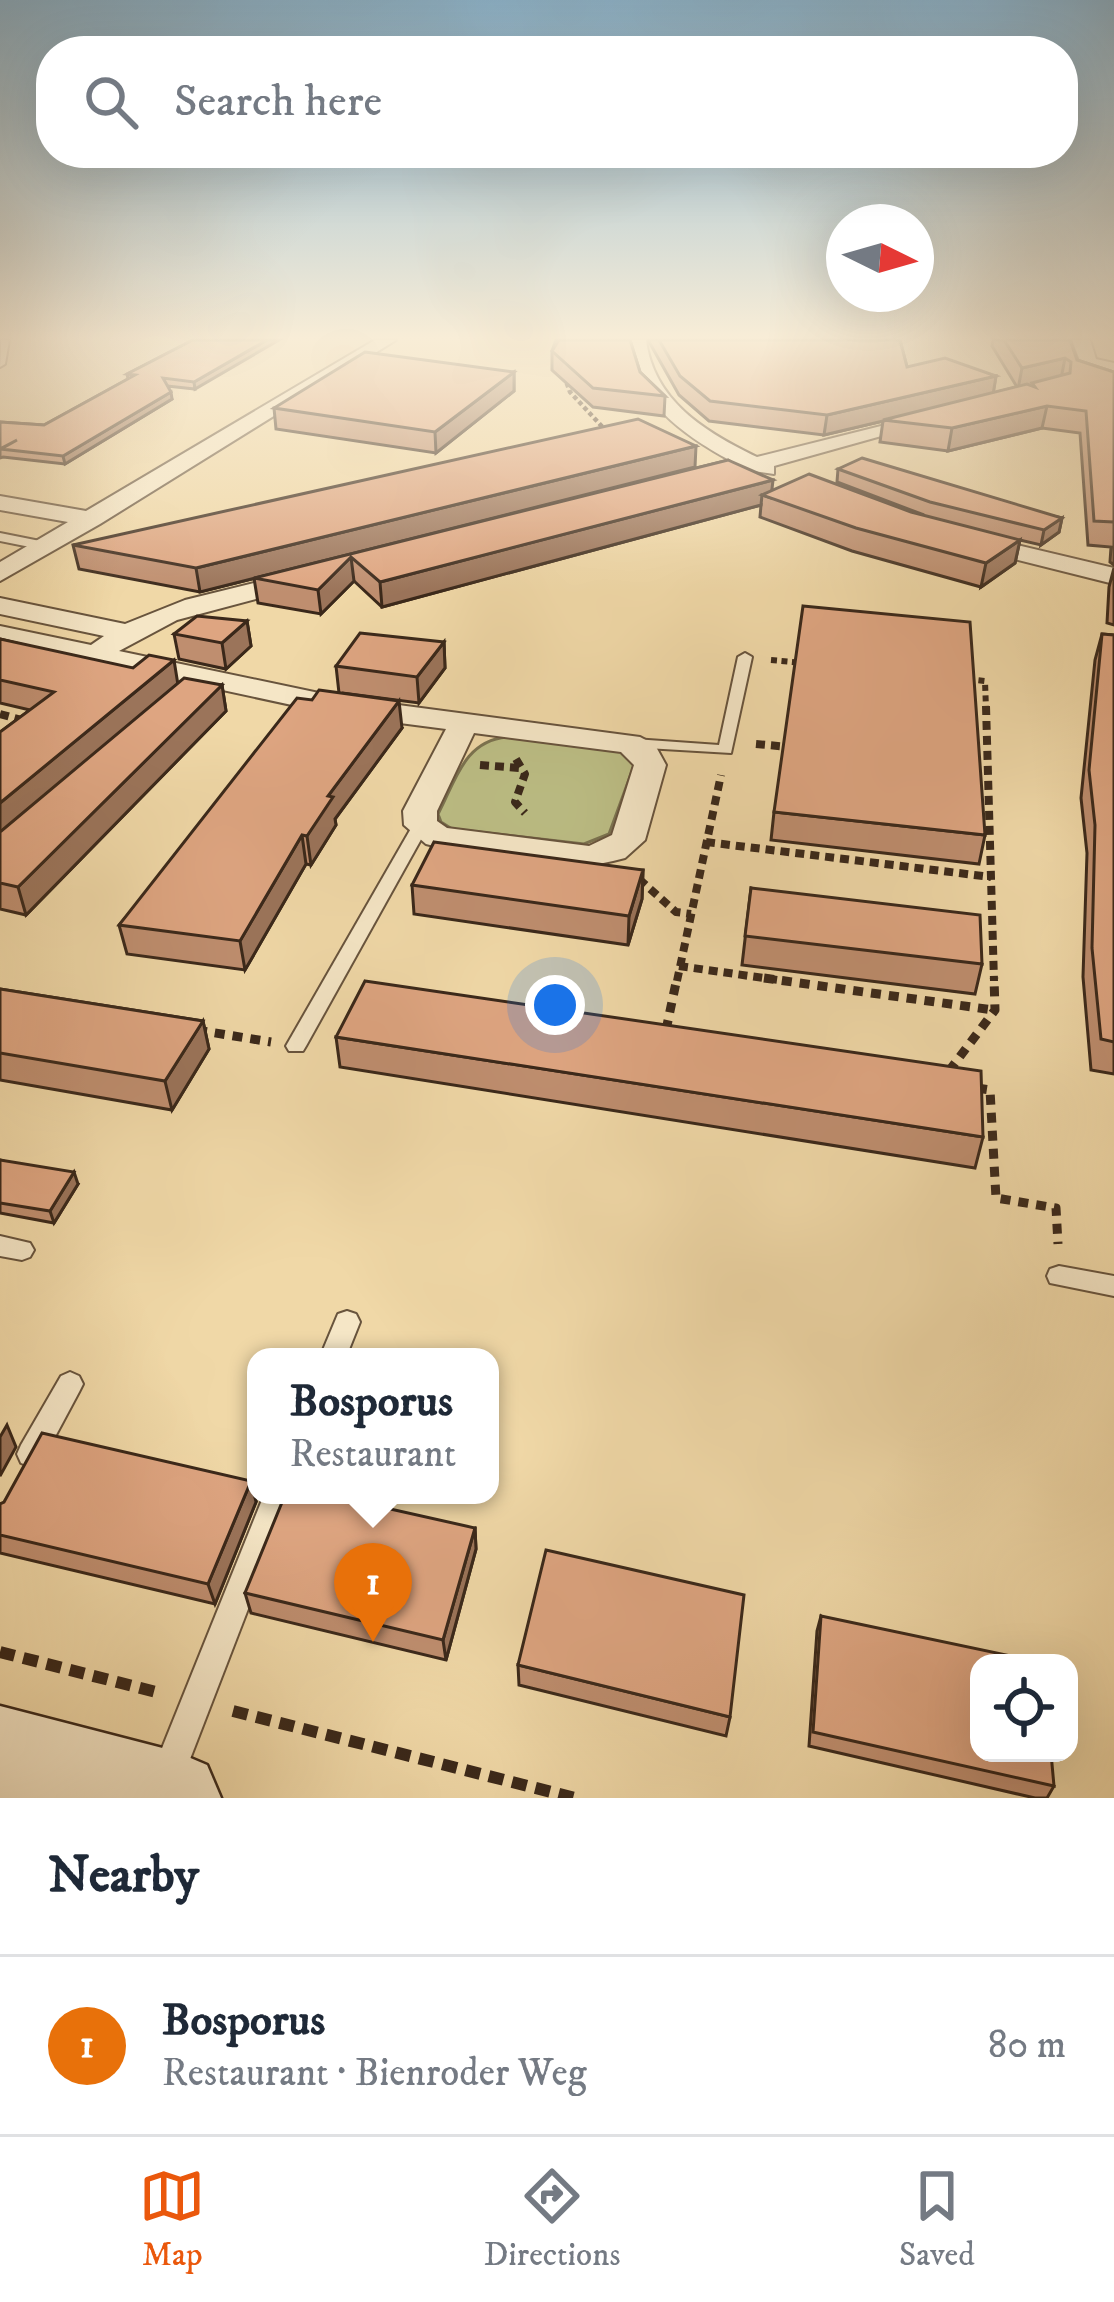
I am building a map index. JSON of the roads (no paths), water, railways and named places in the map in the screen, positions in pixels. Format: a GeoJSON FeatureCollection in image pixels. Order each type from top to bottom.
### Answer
{"type":"FeatureCollection","features":[{"type":"Feature","properties":{"kind":"main road"},"geometry":{"type":"LineString","coordinates":[[5,1766],[167,1796]]}},
{"type":"Feature","properties":{"kind":"street"},"geometry":{"type":"LineString","coordinates":[[0,572],[249,424]]}},
{"type":"Feature","properties":{"kind":"street"},"geometry":{"type":"LineString","coordinates":[[690,424],[756,464],[800,482]]}},
{"type":"Feature","properties":{"kind":"street"},"geometry":{"type":"LineString","coordinates":[[682,483],[912,424]]}},
{"type":"Feature","properties":{"kind":"street"},"geometry":{"type":"LineString","coordinates":[[0,503],[92,519]]}},
{"type":"Feature","properties":{"kind":"street"},"geometry":{"type":"LineString","coordinates":[[940,532],[1114,576]]}},
{"type":"Feature","properties":{"kind":"street"},"geometry":{"type":"LineString","coordinates":[[95,656],[124,632],[159,615],[335,571]]}},
{"type":"Feature","properties":{"kind":"street"},"geometry":{"type":"LineString","coordinates":[[0,606],[124,632]]}},
{"type":"Feature","properties":{"kind":"street"},"geometry":{"type":"LineString","coordinates":[[0,634],[195,684],[629,744],[644,752],[650,765],[628,840],[613,851],[589,856],[438,837],[421,825],[420,812],[464,723]]}},
{"type":"Feature","properties":{"kind":"lane"},"geometry":{"type":"LineString","coordinates":[[0,538],[45,546]]}},
{"type":"Feature","properties":{"kind":"lane"},"geometry":{"type":"LineString","coordinates":[[629,744],[727,745],[746,657]]}},
{"type":"Feature","properties":{"kind":"lane"},"geometry":{"type":"LineString","coordinates":[[296,1046],[421,825]]}},
{"type":"Feature","properties":{"kind":"lane"},"geometry":{"type":"LineString","coordinates":[[1059,1276],[1114,1286]]}},
{"type":"Feature","properties":{"kind":"lane"},"geometry":{"type":"LineString","coordinates":[[337,1348],[347,1322]]}},
{"type":"Feature","properties":{"kind":"lane"},"geometry":{"type":"LineString","coordinates":[[20,1475],[70,1384]]}},
{"type":"Feature","properties":{"kind":"lane"},"geometry":{"type":"LineString","coordinates":[[167,1796],[196,1702],[274,1504]]}},
{"type":"Feature","properties":{"kind":"place","name":"Bosporus"},"geometry":{"type":"Point","coordinates":[373,1642]}}]}
